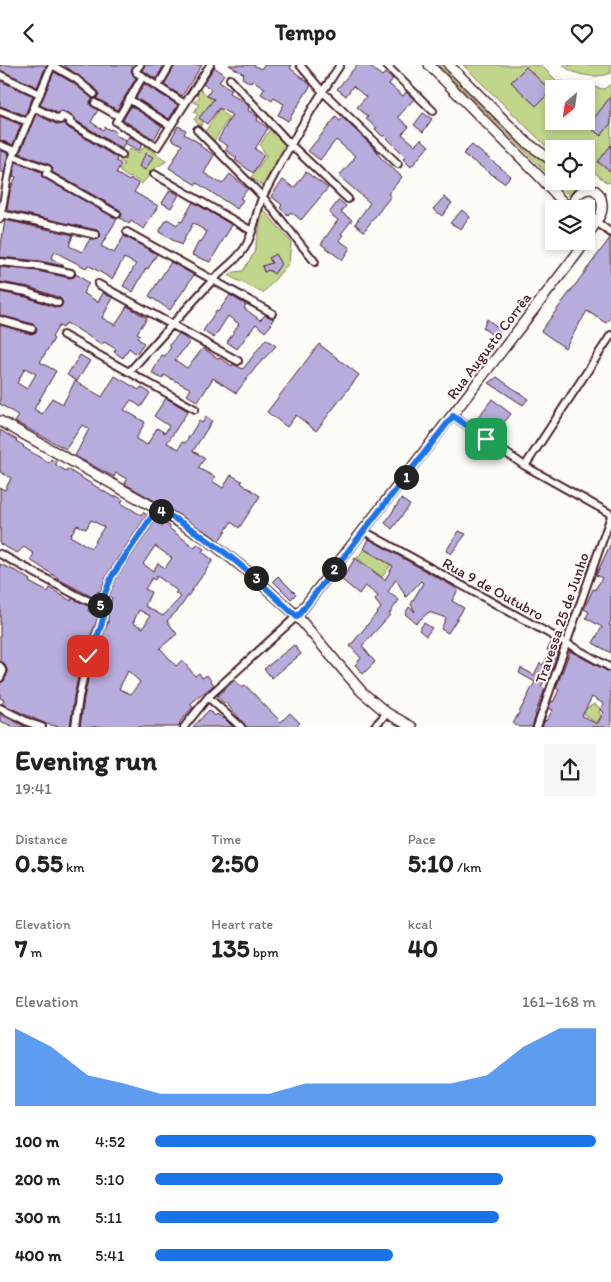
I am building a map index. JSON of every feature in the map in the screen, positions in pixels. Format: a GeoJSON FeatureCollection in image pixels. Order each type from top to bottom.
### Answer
{"type":"FeatureCollection","features":[{"type":"Feature","properties":{"kind":"main road"},"geometry":{"type":"LineString","coordinates":[[429,65],[562,200]]}},
{"type":"Feature","properties":{"kind":"main road"},"geometry":{"type":"LineString","coordinates":[[449,65],[526,143],[545,156]]}},
{"type":"Feature","properties":{"kind":"main road"},"geometry":{"type":"LineString","coordinates":[[597,191],[609,207]]}},
{"type":"Feature","properties":{"kind":"main road"},"geometry":{"type":"LineString","coordinates":[[574,200],[580,192],[611,192]]}},
{"type":"Feature","properties":{"kind":"main road","name":"Rua Augusto Corrêa"},"geometry":{"type":"LineString","coordinates":[[595,222],[604,217],[609,207]]}},
{"type":"Feature","properties":{"kind":"main road","name":"Rua Augusto Corrêa"},"geometry":{"type":"LineString","coordinates":[[297,617],[453,416],[577,250]]}},
{"type":"Feature","properties":{"kind":"main road"},"geometry":{"type":"LineString","coordinates":[[0,421],[182,523],[220,549],[297,617],[362,692],[387,713],[412,727]]}},
{"type":"Feature","properties":{"kind":"street"},"geometry":{"type":"LineString","coordinates":[[0,219],[3,182],[52,65],[76,79],[94,94]]}},
{"type":"Feature","properties":{"kind":"street"},"geometry":{"type":"LineString","coordinates":[[140,65],[136,72],[184,104]]}},
{"type":"Feature","properties":{"kind":"street"},"geometry":{"type":"LineString","coordinates":[[158,86],[170,65]]}},
{"type":"Feature","properties":{"kind":"street"},"geometry":{"type":"LineString","coordinates":[[143,76],[118,116],[116,123],[157,147],[210,65]]}},
{"type":"Feature","properties":{"kind":"street"},"geometry":{"type":"LineString","coordinates":[[300,65],[322,91],[398,164]]}},
{"type":"Feature","properties":{"kind":"street"},"geometry":{"type":"LineString","coordinates":[[130,371],[243,250],[251,237],[263,197],[322,91],[340,65]]}},
{"type":"Feature","properties":{"kind":"street"},"geometry":{"type":"LineString","coordinates":[[386,65],[433,111]]}},
{"type":"Feature","properties":{"kind":"street"},"geometry":{"type":"LineString","coordinates":[[0,75],[40,94]]}},
{"type":"Feature","properties":{"kind":"street"},"geometry":{"type":"LineString","coordinates":[[230,79],[291,145],[348,199]]}},
{"type":"Feature","properties":{"kind":"street"},"geometry":{"type":"LineString","coordinates":[[129,99],[170,126]]}},
{"type":"Feature","properties":{"kind":"street"},"geometry":{"type":"LineString","coordinates":[[95,103],[118,116]]}},
{"type":"Feature","properties":{"kind":"street"},"geometry":{"type":"LineString","coordinates":[[33,107],[60,120],[62,116],[70,120],[70,123],[122,155]]}},
{"type":"Feature","properties":{"kind":"street"},"geometry":{"type":"LineString","coordinates":[[0,111],[28,122]]}},
{"type":"Feature","properties":{"kind":"street"},"geometry":{"type":"LineString","coordinates":[[197,130],[263,197],[316,261]]}},
{"type":"Feature","properties":{"kind":"street"},"geometry":{"type":"LineString","coordinates":[[0,145],[14,154],[48,169],[46,174],[117,214]]}},
{"type":"Feature","properties":{"kind":"street"},"geometry":{"type":"LineString","coordinates":[[154,173],[252,231]]}},
{"type":"Feature","properties":{"kind":"street"},"geometry":{"type":"LineString","coordinates":[[0,214],[49,223],[96,235]]}},
{"type":"Feature","properties":{"kind":"street"},"geometry":{"type":"LineString","coordinates":[[595,224],[611,233]]}},
{"type":"Feature","properties":{"kind":"street"},"geometry":{"type":"LineString","coordinates":[[127,232],[272,313]]}},
{"type":"Feature","properties":{"kind":"street"},"geometry":{"type":"LineString","coordinates":[[0,262],[70,273]]}},
{"type":"Feature","properties":{"kind":"street"},"geometry":{"type":"LineString","coordinates":[[98,284],[238,361]]}},
{"type":"Feature","properties":{"kind":"street"},"geometry":{"type":"LineString","coordinates":[[0,287],[27,292],[58,303]]}},
{"type":"Feature","properties":{"kind":"street"},"geometry":{"type":"LineString","coordinates":[[0,321],[32,329]]}},
{"type":"Feature","properties":{"kind":"street"},"geometry":{"type":"LineString","coordinates":[[64,335],[195,409]]}},
{"type":"Feature","properties":{"kind":"street"},"geometry":{"type":"LineString","coordinates":[[525,466],[611,335]]}},
{"type":"Feature","properties":{"kind":"street"},"geometry":{"type":"LineString","coordinates":[[453,416],[525,466],[611,515]]}},
{"type":"Feature","properties":{"kind":"street"},"geometry":{"type":"LineString","coordinates":[[100,606],[112,576],[157,509]]}},
{"type":"Feature","properties":{"kind":"street","name":"Travessa 25 de Junho"},"geometry":{"type":"LineString","coordinates":[[537,727],[611,515]]}},
{"type":"Feature","properties":{"kind":"street","name":"Rua 9 de Outubro"},"geometry":{"type":"LineString","coordinates":[[364,531],[611,668]]}},
{"type":"Feature","properties":{"kind":"street"},"geometry":{"type":"LineString","coordinates":[[0,554],[100,606],[103,611],[103,621],[88,656],[75,727]]}},
{"type":"Feature","properties":{"kind":"street","name":"Rua Augusto Corrêa"},"geometry":{"type":"LineString","coordinates":[[184,727],[208,697],[297,617]]}},
{"type":"Feature","properties":{"kind":"street"},"geometry":{"type":"LineString","coordinates":[[0,666],[3,672],[0,679]]}},
{"type":"Feature","properties":{"kind":"street"},"geometry":{"type":"LineString","coordinates":[[208,697],[241,727]]}},
{"type":"Feature","properties":{"kind":"street"},"geometry":{"type":"LineString","coordinates":[[0,708],[30,725],[42,727]]}},
{"type":"Feature","properties":{"kind":"street"},"geometry":{"type":"LineString","coordinates":[[374,727],[387,713]]}},
{"type":"Feature","properties":{"kind":"green space"},"geometry":{"type":"Polygon","coordinates":[[[438,65],[446,65],[545,156],[545,171],[438,65]]]}},
{"type":"Feature","properties":{"kind":"green space"},"geometry":{"type":"Polygon","coordinates":[[[463,65],[541,65],[556,80],[545,80],[545,130],[595,130],[595,87],[604,89],[611,84],[611,182],[607,183],[595,173],[595,140],[545,140],[545,145],[463,65]]]}},
{"type":"Feature","properties":{"kind":"green space"},"geometry":{"type":"Polygon","coordinates":[[[563,65],[611,65],[611,73],[599,76],[579,74],[563,65]]]}},
{"type":"Feature","properties":{"kind":"green space"},"geometry":{"type":"Polygon","coordinates":[[[200,89],[215,103],[200,127],[194,119],[198,115],[194,112],[199,105],[194,102],[200,97],[197,94],[200,89]]]}},
{"type":"Feature","properties":{"kind":"green space"},"geometry":{"type":"Polygon","coordinates":[[[219,109],[229,118],[214,141],[205,132],[219,109]]]}},
{"type":"Feature","properties":{"kind":"green space"},"geometry":{"type":"Polygon","coordinates":[[[270,129],[287,144],[263,186],[251,178],[266,156],[260,145],[270,129]]]}},
{"type":"Feature","properties":{"kind":"green space"},"geometry":{"type":"Polygon","coordinates":[[[145,146],[167,161],[155,168],[142,184],[119,171],[124,164],[119,160],[130,149],[139,153],[145,146]]]}},
{"type":"Feature","properties":{"kind":"green space"},"geometry":{"type":"Polygon","coordinates":[[[563,190],[574,190],[570,197],[563,190]]]}},
{"type":"Feature","properties":{"kind":"green space"},"geometry":{"type":"Polygon","coordinates":[[[263,209],[291,242],[289,263],[263,293],[229,276],[234,272],[243,271],[254,253],[263,209]]]}},
{"type":"Feature","properties":{"kind":"green space"},"geometry":{"type":"Polygon","coordinates":[[[364,549],[391,565],[382,577],[357,558],[364,549]]]}},
{"type":"Feature","properties":{"kind":"green space"},"geometry":{"type":"Polygon","coordinates":[[[594,704],[600,708],[601,716],[594,727],[590,727],[593,721],[585,715],[584,710],[594,704]]]}},
{"type":"Feature","properties":{"kind":"building"},"geometry":{"type":"Polygon","coordinates":[[[0,65],[46,66],[37,87],[0,70],[0,65]]]}},
{"type":"Feature","properties":{"kind":"building"},"geometry":{"type":"Polygon","coordinates":[[[64,65],[134,65],[131,71],[136,78],[117,110],[96,98],[99,94],[97,90],[64,65]]]}},
{"type":"Feature","properties":{"kind":"building"},"geometry":{"type":"Polygon","coordinates":[[[145,65],[164,65],[156,79],[142,70],[145,65]]]}},
{"type":"Feature","properties":{"kind":"building"},"geometry":{"type":"Polygon","coordinates":[[[175,65],[202,65],[182,96],[164,85],[175,65]]]}},
{"type":"Feature","properties":{"kind":"building"},"geometry":{"type":"Polygon","coordinates":[[[229,65],[253,65],[261,69],[264,65],[292,65],[290,68],[311,85],[288,121],[278,115],[284,104],[274,98],[272,101],[261,94],[265,88],[252,80],[251,83],[242,78],[244,74],[229,65]]]}},
{"type":"Feature","properties":{"kind":"building"},"geometry":{"type":"Polygon","coordinates":[[[357,65],[368,65],[382,76],[385,73],[393,79],[389,84],[403,96],[406,92],[414,99],[398,117],[409,127],[402,134],[415,145],[421,139],[429,146],[411,167],[403,159],[405,156],[375,129],[377,128],[366,119],[368,117],[357,107],[366,97],[353,86],[346,96],[337,89],[357,65]]]}},
{"type":"Feature","properties":{"kind":"building"},"geometry":{"type":"Polygon","coordinates":[[[214,67],[224,74],[219,82],[231,89],[229,93],[247,104],[248,110],[268,128],[255,149],[264,155],[253,173],[235,160],[237,158],[225,150],[228,146],[218,140],[232,115],[219,108],[207,124],[199,118],[214,99],[207,96],[211,89],[203,84],[214,67]]]}},
{"type":"Feature","properties":{"kind":"building"},"geometry":{"type":"Polygon","coordinates":[[[526,67],[545,85],[545,97],[536,106],[511,82],[526,67]]]}},
{"type":"Feature","properties":{"kind":"building"},"geometry":{"type":"Polygon","coordinates":[[[54,72],[73,83],[93,99],[90,101],[90,105],[98,110],[91,122],[103,130],[105,127],[111,129],[116,132],[115,135],[126,140],[122,149],[75,120],[72,116],[62,111],[58,113],[40,105],[54,72]]]}},
{"type":"Feature","properties":{"kind":"building"},"geometry":{"type":"Polygon","coordinates":[[[0,81],[33,96],[25,115],[0,106],[0,81]]]}},
{"type":"Feature","properties":{"kind":"building"},"geometry":{"type":"Polygon","coordinates":[[[144,84],[178,105],[169,119],[136,98],[144,84]]]}},
{"type":"Feature","properties":{"kind":"building"},"geometry":{"type":"Polygon","coordinates":[[[611,96],[611,123],[601,136],[593,130],[595,130],[595,117],[611,96]]]}},
{"type":"Feature","properties":{"kind":"building"},"geometry":{"type":"Polygon","coordinates":[[[131,106],[162,126],[154,139],[123,120],[131,106]]]}},
{"type":"Feature","properties":{"kind":"building"},"geometry":{"type":"Polygon","coordinates":[[[423,113],[432,119],[423,132],[414,125],[423,113]]]}},
{"type":"Feature","properties":{"kind":"building"},"geometry":{"type":"Polygon","coordinates":[[[36,114],[58,125],[65,123],[67,127],[117,158],[116,161],[121,164],[116,173],[129,181],[131,179],[139,184],[134,192],[158,206],[144,229],[131,221],[129,224],[120,218],[122,214],[120,210],[52,172],[53,168],[50,165],[20,153],[36,114]]]}},
{"type":"Feature","properties":{"kind":"building"},"geometry":{"type":"Polygon","coordinates":[[[0,116],[21,125],[13,145],[0,140],[0,116]]]}},
{"type":"Feature","properties":{"kind":"building"},"geometry":{"type":"Polygon","coordinates":[[[336,117],[340,121],[343,118],[402,177],[388,194],[391,196],[364,231],[355,224],[370,203],[339,176],[355,156],[336,140],[320,160],[308,151],[336,117]]]}},
{"type":"Feature","properties":{"kind":"building"},"geometry":{"type":"Polygon","coordinates":[[[178,126],[186,130],[184,134],[201,144],[200,146],[214,155],[204,173],[222,184],[230,174],[248,189],[240,198],[243,200],[237,209],[197,183],[196,185],[169,168],[182,145],[171,139],[178,126]]]}},
{"type":"Feature","properties":{"kind":"building"},"geometry":{"type":"Polygon","coordinates":[[[129,136],[142,144],[139,151],[125,143],[129,136]]]}},
{"type":"Feature","properties":{"kind":"building"},"geometry":{"type":"Polygon","coordinates":[[[472,145],[511,176],[504,183],[463,154],[472,145]]]}},
{"type":"Feature","properties":{"kind":"building"},"geometry":{"type":"Polygon","coordinates":[[[611,145],[611,172],[598,162],[611,145]]]}},
{"type":"Feature","properties":{"kind":"building"},"geometry":{"type":"Polygon","coordinates":[[[0,150],[9,154],[4,173],[0,171],[0,150]]]}},
{"type":"Feature","properties":{"kind":"building"},"geometry":{"type":"Polygon","coordinates":[[[146,153],[153,157],[145,170],[139,166],[146,153]]]}},
{"type":"Feature","properties":{"kind":"building"},"geometry":{"type":"Polygon","coordinates":[[[16,162],[41,172],[44,178],[117,219],[101,246],[114,253],[124,236],[157,254],[148,269],[146,268],[133,292],[123,286],[136,264],[124,258],[112,279],[88,265],[86,268],[55,252],[51,258],[64,266],[0,257],[5,220],[73,235],[69,246],[82,252],[90,239],[97,240],[101,236],[97,230],[7,210],[10,191],[16,177],[13,176],[16,162]]]}},
{"type":"Feature","properties":{"kind":"building"},"geometry":{"type":"Polygon","coordinates":[[[306,172],[328,188],[301,220],[291,212],[288,215],[280,208],[282,205],[271,196],[283,180],[294,188],[306,172]]]}},
{"type":"Feature","properties":{"kind":"building"},"geometry":{"type":"Polygon","coordinates":[[[170,190],[179,195],[171,208],[162,203],[170,190]]]}},
{"type":"Feature","properties":{"kind":"building"},"geometry":{"type":"Polygon","coordinates":[[[444,197],[452,203],[442,216],[433,209],[444,197]]]}},
{"type":"Feature","properties":{"kind":"building"},"geometry":{"type":"Polygon","coordinates":[[[339,200],[346,206],[341,212],[352,220],[341,234],[343,235],[339,240],[350,248],[342,260],[321,244],[338,220],[329,213],[339,200]]]}},
{"type":"Feature","properties":{"kind":"building"},"geometry":{"type":"Polygon","coordinates":[[[193,202],[232,225],[210,262],[192,255],[199,241],[201,242],[207,232],[193,223],[181,245],[159,232],[167,219],[177,225],[180,221],[182,222],[193,202]]]}},
{"type":"Feature","properties":{"kind":"building"},"geometry":{"type":"Polygon","coordinates":[[[462,210],[470,217],[461,229],[450,223],[462,210]]]}},
{"type":"Feature","properties":{"kind":"building"},"geometry":{"type":"Polygon","coordinates":[[[610,238],[611,318],[606,323],[587,311],[565,348],[541,331],[610,238]]]}},
{"type":"Feature","properties":{"kind":"building"},"geometry":{"type":"Polygon","coordinates":[[[275,254],[281,264],[274,274],[269,270],[264,272],[262,266],[272,263],[269,258],[275,254]]]}},
{"type":"Feature","properties":{"kind":"building"},"geometry":{"type":"Polygon","coordinates":[[[171,262],[194,275],[170,310],[149,296],[171,262]]]}},
{"type":"Feature","properties":{"kind":"building"},"geometry":{"type":"Polygon","coordinates":[[[0,267],[37,271],[70,278],[76,274],[89,283],[83,293],[98,302],[103,293],[113,298],[102,318],[115,325],[127,306],[147,318],[137,333],[140,335],[137,338],[144,343],[136,354],[129,348],[123,358],[114,352],[116,349],[104,342],[102,345],[66,323],[63,328],[59,326],[52,337],[54,339],[40,362],[56,371],[34,409],[42,414],[52,398],[63,404],[75,381],[102,397],[115,376],[139,390],[141,387],[150,393],[141,407],[131,400],[124,410],[145,422],[136,439],[147,445],[157,428],[165,433],[169,426],[154,416],[166,398],[188,411],[167,443],[179,449],[182,442],[185,443],[199,421],[202,423],[206,417],[212,421],[193,451],[205,458],[198,468],[215,477],[212,481],[223,488],[231,475],[242,481],[241,483],[260,496],[239,528],[231,522],[219,541],[181,516],[125,484],[127,479],[116,473],[114,477],[75,456],[89,429],[82,425],[66,449],[15,422],[19,416],[0,404],[0,325],[31,334],[36,332],[37,328],[33,324],[0,315],[0,292],[26,297],[57,308],[61,307],[63,303],[60,298],[29,287],[0,282],[0,267]],[[25,368],[17,383],[27,389],[36,374],[25,368]]]}},
{"type":"Feature","properties":{"kind":"building"},"geometry":{"type":"Polygon","coordinates":[[[230,295],[246,305],[244,308],[260,320],[265,315],[274,319],[265,332],[256,324],[237,349],[227,342],[239,324],[228,316],[214,338],[203,331],[216,311],[218,312],[230,295]]]}},
{"type":"Feature","properties":{"kind":"building"},"geometry":{"type":"Polygon","coordinates":[[[487,319],[500,329],[495,337],[483,328],[487,319]]]}},
{"type":"Feature","properties":{"kind":"building"},"geometry":{"type":"Polygon","coordinates":[[[179,334],[190,342],[175,360],[187,368],[203,348],[232,366],[233,364],[243,369],[266,339],[276,346],[256,367],[236,393],[213,378],[198,402],[187,395],[191,389],[164,375],[162,379],[152,373],[162,355],[165,356],[171,347],[169,345],[179,334]]]}},
{"type":"Feature","properties":{"kind":"building"},"geometry":{"type":"Polygon","coordinates":[[[319,344],[359,375],[316,431],[296,415],[287,427],[267,412],[319,344]]]}},
{"type":"Feature","properties":{"kind":"building"},"geometry":{"type":"Polygon","coordinates":[[[80,355],[90,361],[77,381],[67,375],[80,355]]]}},
{"type":"Feature","properties":{"kind":"building"},"geometry":{"type":"Polygon","coordinates":[[[497,377],[528,399],[523,405],[489,383],[497,377]]]}},
{"type":"Feature","properties":{"kind":"building"},"geometry":{"type":"Polygon","coordinates":[[[492,399],[511,414],[497,431],[477,419],[492,399]]]}},
{"type":"Feature","properties":{"kind":"building"},"geometry":{"type":"Polygon","coordinates":[[[0,430],[49,463],[51,459],[56,462],[56,465],[66,471],[67,469],[110,495],[117,496],[123,500],[121,503],[141,515],[143,512],[147,515],[108,573],[100,592],[98,591],[94,598],[58,579],[30,560],[34,554],[24,547],[17,553],[0,544],[0,488],[5,490],[11,478],[0,472],[0,430]],[[91,520],[86,529],[77,525],[70,536],[91,548],[104,527],[91,520]]]}},
{"type":"Feature","properties":{"kind":"building"},"geometry":{"type":"Polygon","coordinates":[[[401,499],[410,505],[392,529],[385,523],[401,499]]]}},
{"type":"Feature","properties":{"kind":"building"},"geometry":{"type":"Polygon","coordinates":[[[155,521],[162,526],[164,523],[170,526],[169,528],[195,548],[197,544],[204,549],[202,552],[213,560],[179,609],[167,621],[177,634],[160,648],[176,666],[182,660],[195,676],[199,673],[202,678],[207,675],[214,685],[190,704],[193,707],[180,722],[179,727],[80,727],[93,658],[108,623],[108,610],[112,598],[109,596],[116,578],[155,521]],[[155,546],[143,564],[153,571],[158,563],[165,568],[172,558],[155,546]],[[157,576],[155,580],[152,578],[145,589],[151,592],[145,606],[163,616],[181,597],[175,593],[177,591],[157,576]],[[139,610],[133,623],[143,628],[150,616],[139,610]],[[128,671],[119,689],[131,694],[140,682],[128,671]]]}},
{"type":"Feature","properties":{"kind":"building"},"geometry":{"type":"Polygon","coordinates":[[[459,531],[466,534],[451,554],[446,551],[459,531]]]}},
{"type":"Feature","properties":{"kind":"building"},"geometry":{"type":"Polygon","coordinates":[[[369,539],[454,587],[458,590],[452,601],[464,608],[448,633],[441,629],[446,618],[429,612],[416,623],[405,614],[409,607],[415,612],[411,604],[423,583],[421,581],[406,597],[396,579],[388,592],[399,600],[390,615],[362,646],[375,662],[363,674],[355,665],[361,658],[350,646],[381,608],[375,600],[378,596],[368,588],[365,586],[359,594],[342,580],[355,558],[385,580],[393,566],[364,549],[369,539]]]}},
{"type":"Feature","properties":{"kind":"building"},"geometry":{"type":"Polygon","coordinates":[[[611,543],[611,621],[609,625],[611,626],[611,653],[593,643],[602,627],[586,618],[589,612],[584,609],[593,589],[595,590],[602,578],[596,575],[611,543]]]}},
{"type":"Feature","properties":{"kind":"building"},"geometry":{"type":"Polygon","coordinates":[[[0,564],[18,572],[30,580],[29,582],[48,592],[50,588],[71,601],[72,598],[88,606],[88,611],[98,617],[83,655],[74,696],[70,727],[46,724],[2,704],[4,700],[0,698],[0,683],[4,681],[8,672],[4,663],[0,661],[0,564]]]}},
{"type":"Feature","properties":{"kind":"building"},"geometry":{"type":"Polygon","coordinates":[[[278,576],[296,594],[291,599],[273,581],[278,576]]]}},
{"type":"Feature","properties":{"kind":"building"},"geometry":{"type":"Polygon","coordinates":[[[424,623],[432,628],[426,636],[419,630],[424,623]]]}},
{"type":"Feature","properties":{"kind":"building"},"geometry":{"type":"Polygon","coordinates":[[[552,641],[560,645],[552,670],[541,687],[545,689],[532,727],[519,727],[513,724],[535,682],[519,673],[521,668],[534,675],[540,663],[543,665],[551,651],[547,650],[552,641]]]}},
{"type":"Feature","properties":{"kind":"building"},"geometry":{"type":"Polygon","coordinates":[[[294,645],[301,654],[272,678],[264,669],[294,645]]]}},
{"type":"Feature","properties":{"kind":"building"},"geometry":{"type":"Polygon","coordinates":[[[570,651],[611,673],[611,727],[542,727],[553,710],[549,708],[551,701],[553,702],[559,690],[556,688],[570,651]],[[592,697],[582,716],[597,724],[604,712],[600,710],[604,704],[592,697]]]}},
{"type":"Feature","properties":{"kind":"building"},"geometry":{"type":"Polygon","coordinates":[[[235,680],[242,688],[245,685],[281,722],[290,713],[300,723],[296,727],[247,727],[225,702],[224,704],[217,696],[235,680]]]}},
{"type":"Feature","properties":{"kind":"building"},"geometry":{"type":"Polygon","coordinates":[[[209,710],[215,716],[217,714],[224,718],[233,727],[193,727],[209,710]]]}},
{"type":"Feature","properties":{"kind":"building"},"geometry":{"type":"Polygon","coordinates":[[[0,714],[26,727],[12,727],[0,721],[0,714]]]}},
{"type":"Feature","properties":{"kind":"route"},"geometry":{"type":"LineString","coordinates":[[88,656],[103,621],[103,611],[100,606],[112,576],[157,509],[182,523],[220,549],[297,617],[453,416],[486,439]]}}]}
